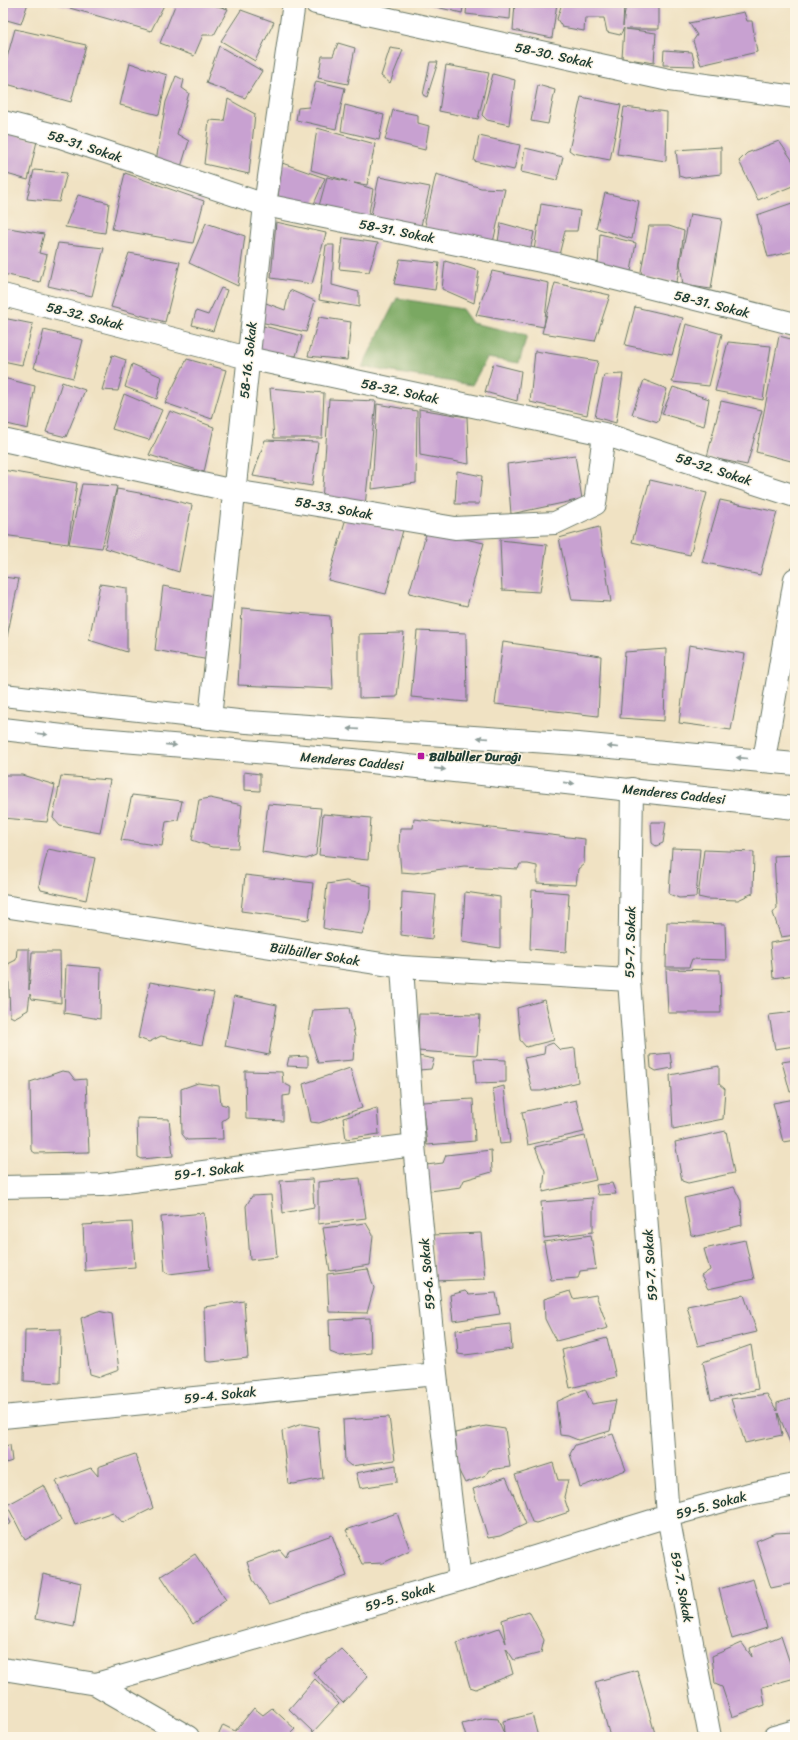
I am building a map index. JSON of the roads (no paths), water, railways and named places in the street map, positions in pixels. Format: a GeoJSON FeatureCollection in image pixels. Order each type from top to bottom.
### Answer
{"type":"FeatureCollection","features":[{"type":"Feature","properties":{"kind":"street","name":"58-16. Sokak"},"geometry":{"type":"LineString","coordinates":[[210,718],[265,205],[294,3]]}},
{"type":"Feature","properties":{"kind":"street","name":"58-30. Sokak"},"geometry":{"type":"LineString","coordinates":[[316,3],[669,80],[795,97]]}},
{"type":"Feature","properties":{"kind":"street","name":"58-31. Sokak"},"geometry":{"type":"LineString","coordinates":[[3,122],[58,136],[265,205],[556,264],[795,324]]}},
{"type":"Feature","properties":{"kind":"street","name":"58-32. Sokak"},"geometry":{"type":"LineString","coordinates":[[3,295],[248,358],[604,434],[795,496]]}},
{"type":"Feature","properties":{"kind":"street","name":"58-33. Sokak"},"geometry":{"type":"LineString","coordinates":[[3,440],[234,491],[455,528],[555,523],[595,504],[604,434]]}},
{"type":"Feature","properties":{"kind":"street"},"geometry":{"type":"LineString","coordinates":[[764,760],[795,579]]}},
{"type":"Feature","properties":{"kind":"street"},"geometry":{"type":"LineString","coordinates":[[3,695],[247,722],[578,744],[795,764]]}},
{"type":"Feature","properties":{"kind":"street","name":"Menderes Caddesi"},"geometry":{"type":"LineString","coordinates":[[3,729],[63,736],[354,760],[632,789],[795,808]]}},
{"type":"Feature","properties":{"kind":"street","name":"59-7. Sokak"},"geometry":{"type":"LineString","coordinates":[[632,789],[629,980],[668,1516],[710,1737]]}},
{"type":"Feature","properties":{"kind":"street","name":"Bülbüller Sokak"},"geometry":{"type":"LineString","coordinates":[[3,906],[402,967],[629,980]]}},
{"type":"Feature","properties":{"kind":"street","name":"59-6. Sokak"},"geometry":{"type":"LineString","coordinates":[[402,967],[414,1145],[436,1374],[460,1580]]}},
{"type":"Feature","properties":{"kind":"street","name":"59-1. Sokak"},"geometry":{"type":"LineString","coordinates":[[3,1187],[101,1185],[414,1145]]}},
{"type":"Feature","properties":{"kind":"street","name":"59-4. Sokak"},"geometry":{"type":"LineString","coordinates":[[3,1417],[436,1374]]}},
{"type":"Feature","properties":{"kind":"street","name":"59-5. Sokak"},"geometry":{"type":"LineString","coordinates":[[3,1669],[96,1684],[460,1580],[668,1516],[749,1494],[795,1485]]}},
{"type":"Feature","properties":{"kind":"street"},"geometry":{"type":"LineString","coordinates":[[96,1684],[188,1737]]}},
{"type":"Feature","properties":{"kind":"street"},"geometry":{"type":"LineString","coordinates":[[774,1737],[795,1731]]}},
{"type":"Feature","properties":{"kind":"place","name":"Bülbüller Durağı"},"geometry":{"type":"Point","coordinates":[421,756]}}]}
